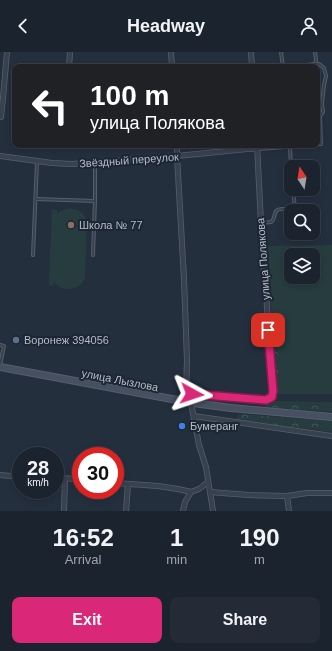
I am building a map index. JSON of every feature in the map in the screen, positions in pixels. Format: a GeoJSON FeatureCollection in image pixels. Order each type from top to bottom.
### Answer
{"type":"FeatureCollection","features":[{"type":"Feature","properties":{"kind":"main road","name":"улица Лызлова"},"geometry":{"type":"LineString","coordinates":[[0,366],[182,402],[332,417]]}},
{"type":"Feature","properties":{"kind":"street"},"geometry":{"type":"LineString","coordinates":[[1,117],[7,52]]}},
{"type":"Feature","properties":{"kind":"street"},"geometry":{"type":"LineString","coordinates":[[69,64],[70,52]]}},
{"type":"Feature","properties":{"kind":"street"},"geometry":{"type":"LineString","coordinates":[[171,52],[172,64]]}},
{"type":"Feature","properties":{"kind":"street"},"geometry":{"type":"LineString","coordinates":[[251,52],[252,64]]}},
{"type":"Feature","properties":{"kind":"street"},"geometry":{"type":"LineString","coordinates":[[177,148],[187,360],[186,393],[182,402]]}},
{"type":"Feature","properties":{"kind":"street","name":"Звёздный переулок"},"geometry":{"type":"LineString","coordinates":[[0,156],[52,163],[72,164],[177,156],[252,148]]}},
{"type":"Feature","properties":{"kind":"street","name":"улица Полякова"},"geometry":{"type":"LineString","coordinates":[[186,393],[266,400],[272,397],[273,391],[257,148]]}},
{"type":"Feature","properties":{"kind":"street"},"geometry":{"type":"LineString","coordinates":[[191,403],[199,445],[206,467],[213,511]]}},
{"type":"Feature","properties":{"kind":"street"},"geometry":{"type":"LineString","coordinates":[[194,416],[332,436]]}},
{"type":"Feature","properties":{"kind":"street"},"geometry":{"type":"LineString","coordinates":[[0,475],[12,476]]}},
{"type":"Feature","properties":{"kind":"street"},"geometry":{"type":"LineString","coordinates":[[64,511],[65,479],[72,478]]}},
{"type":"Feature","properties":{"kind":"street"},"geometry":{"type":"LineString","coordinates":[[124,484],[158,486],[191,492],[199,489],[208,482]]}},
{"type":"Feature","properties":{"kind":"street"},"geometry":{"type":"LineString","coordinates":[[126,511],[128,484]]}},
{"type":"Feature","properties":{"kind":"street"},"geometry":{"type":"LineString","coordinates":[[183,511],[185,502],[191,492]]}},
{"type":"Feature","properties":{"kind":"street"},"geometry":{"type":"LineString","coordinates":[[210,492],[287,496],[332,493]]}},
{"type":"Feature","properties":{"kind":"street"},"geometry":{"type":"LineString","coordinates":[[287,496],[289,511]]}},
{"type":"Feature","properties":{"kind":"lane"},"geometry":{"type":"LineString","coordinates":[[281,52],[283,64]]}},
{"type":"Feature","properties":{"kind":"lane"},"geometry":{"type":"LineString","coordinates":[[315,52],[315,64],[319,64]]}},
{"type":"Feature","properties":{"kind":"lane"},"geometry":{"type":"LineString","coordinates":[[320,65],[324,68],[326,76],[322,104],[323,112],[320,116],[320,144]]}},
{"type":"Feature","properties":{"kind":"lane"},"geometry":{"type":"LineString","coordinates":[[290,148],[291,160]]}},
{"type":"Feature","properties":{"kind":"lane"},"geometry":{"type":"LineString","coordinates":[[33,255],[38,161]]}},
{"type":"Feature","properties":{"kind":"lane"},"geometry":{"type":"LineString","coordinates":[[93,255],[95,163]]}},
{"type":"Feature","properties":{"kind":"lane"},"geometry":{"type":"LineString","coordinates":[[261,222],[270,222],[273,220],[276,211],[279,209],[292,208],[294,205],[293,196]]}},
{"type":"Feature","properties":{"kind":"lane"},"geometry":{"type":"LineString","coordinates":[[36,199],[95,201]]}},
{"type":"Feature","properties":{"kind":"lane"},"geometry":{"type":"LineString","coordinates":[[0,345],[4,346],[0,366]]}},
{"type":"Feature","properties":{"kind":"green space"},"geometry":{"type":"Polygon","coordinates":[[[52,209],[57,210],[57,214],[65,209],[78,210],[87,220],[85,278],[79,286],[75,288],[61,288],[53,282],[53,286],[49,285],[52,209]]]}},
{"type":"Feature","properties":{"kind":"green space"},"geometry":{"type":"Polygon","coordinates":[[[332,245],[332,394],[277,394],[267,246],[332,245]]]}},
{"type":"Feature","properties":{"kind":"green space"},"geometry":{"type":"Polygon","coordinates":[[[276,350],[280,359],[280,382],[277,385],[272,355],[276,350]]]}},
{"type":"Feature","properties":{"kind":"green space"},"geometry":{"type":"Polygon","coordinates":[[[267,401],[332,402],[332,412],[265,407],[267,401]]]}},
{"type":"Feature","properties":{"kind":"green space"},"geometry":{"type":"Polygon","coordinates":[[[239,414],[332,421],[332,432],[235,420],[239,414]]]}},
{"type":"Feature","properties":{"kind":"place","name":"Школа № 77"},"geometry":{"type":"Point","coordinates":[71,225]}},
{"type":"Feature","properties":{"kind":"place","name":"Воронеж 394056"},"geometry":{"type":"Point","coordinates":[16,340]}},
{"type":"Feature","properties":{"kind":"place","name":"Бумеранг"},"geometry":{"type":"Point","coordinates":[182,426]}},
{"type":"Feature","properties":{"kind":"route"},"geometry":{"type":"LineString","coordinates":[[192,394],[266,400],[272,397],[273,391],[268,330]]}}]}
